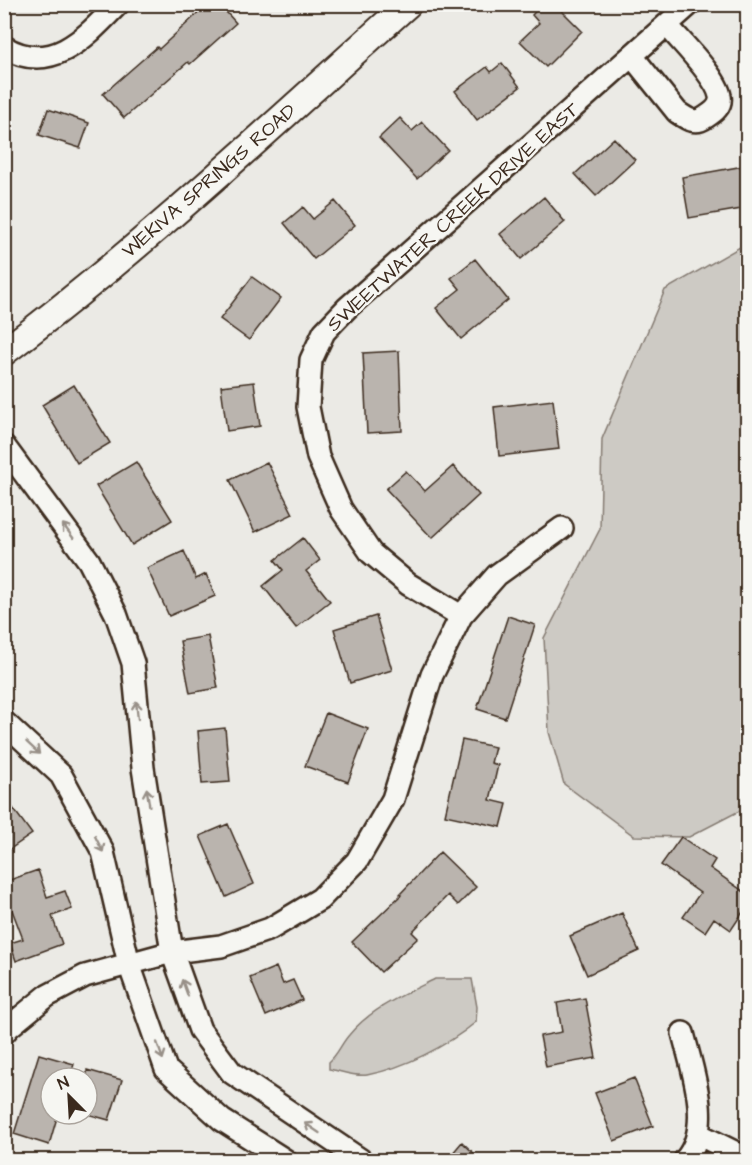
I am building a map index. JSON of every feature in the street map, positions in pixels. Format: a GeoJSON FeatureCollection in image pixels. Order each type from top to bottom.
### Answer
{"type":"FeatureCollection","features":[{"type":"Feature","properties":{"kind":"main road","name":"WEKIVA SPRINGS ROAD"},"geometry":{"type":"LineString","coordinates":[[4,352],[61,310],[408,4]]}},
{"type":"Feature","properties":{"kind":"street"},"geometry":{"type":"LineString","coordinates":[[4,47],[14,53],[39,58],[59,53],[83,39],[118,4]]}},
{"type":"Feature","properties":{"kind":"street","name":"SWEETWATER CREEK DRIVE EAST"},"geometry":{"type":"LineString","coordinates":[[461,616],[408,584],[371,553],[341,509],[318,457],[308,407],[311,360],[324,332],[346,308],[690,4]]}},
{"type":"Feature","properties":{"kind":"street"},"geometry":{"type":"LineString","coordinates":[[632,56],[677,112],[684,117],[693,121],[701,120],[717,110],[720,95],[712,78],[667,25]]}},
{"type":"Feature","properties":{"kind":"street"},"geometry":{"type":"LineString","coordinates":[[4,447],[89,561],[116,614],[133,663],[143,768],[172,952],[200,1030],[232,1073],[361,1161]]}},
{"type":"Feature","properties":{"kind":"street"},"geometry":{"type":"LineString","coordinates":[[4,1034],[9,1027],[47,996],[85,976],[172,952],[221,946],[270,929],[320,899],[357,861],[393,799],[432,675],[461,616],[496,575],[562,528]]}},
{"type":"Feature","properties":{"kind":"street"},"geometry":{"type":"LineString","coordinates":[[4,722],[61,775],[103,852],[129,964],[166,1070],[222,1120],[285,1161]]}},
{"type":"Feature","properties":{"kind":"street"},"geometry":{"type":"LineString","coordinates":[[684,1032],[700,1105],[698,1134],[690,1155],[685,1161]]}},
{"type":"Feature","properties":{"kind":"street"},"geometry":{"type":"LineString","coordinates":[[698,1134],[747,1159]]}},
{"type":"Feature","properties":{"kind":"shaded area"},"geometry":{"type":"Polygon","coordinates":[[[747,243],[747,807],[689,837],[634,836],[564,784],[549,732],[544,638],[600,529],[602,439],[665,290],[747,243]]]}},
{"type":"Feature","properties":{"kind":"shaded area"},"geometry":{"type":"Polygon","coordinates":[[[435,979],[472,979],[477,1007],[476,1022],[439,1047],[381,1072],[353,1075],[329,1069],[329,1062],[358,1025],[389,1002],[435,979]]]}},
{"type":"Feature","properties":{"kind":"building"},"geometry":{"type":"Polygon","coordinates":[[[208,4],[219,4],[236,23],[124,118],[103,94],[157,47],[159,49],[208,4]]]}},
{"type":"Feature","properties":{"kind":"building"},"geometry":{"type":"Polygon","coordinates":[[[542,4],[555,4],[582,31],[546,67],[520,41],[539,23],[532,15],[542,4]]]}},
{"type":"Feature","properties":{"kind":"building"},"geometry":{"type":"Polygon","coordinates":[[[502,63],[520,87],[477,120],[455,91],[487,67],[491,72],[502,63]]]}},
{"type":"Feature","properties":{"kind":"building"},"geometry":{"type":"Polygon","coordinates":[[[48,109],[89,123],[80,148],[39,135],[48,109]]]}},
{"type":"Feature","properties":{"kind":"building"},"geometry":{"type":"Polygon","coordinates":[[[400,118],[412,131],[422,122],[448,150],[417,179],[379,138],[400,118]]]}},
{"type":"Feature","properties":{"kind":"building"},"geometry":{"type":"Polygon","coordinates":[[[614,138],[635,160],[596,196],[575,174],[614,138]]]}},
{"type":"Feature","properties":{"kind":"building"},"geometry":{"type":"Polygon","coordinates":[[[744,166],[747,208],[689,218],[682,177],[744,166]]]}},
{"type":"Feature","properties":{"kind":"building"},"geometry":{"type":"Polygon","coordinates":[[[544,197],[565,222],[521,259],[500,234],[544,197]]]}},
{"type":"Feature","properties":{"kind":"building"},"geometry":{"type":"Polygon","coordinates":[[[335,201],[355,225],[314,259],[284,223],[303,207],[313,219],[335,201]]]}},
{"type":"Feature","properties":{"kind":"building"},"geometry":{"type":"Polygon","coordinates":[[[475,259],[508,300],[461,339],[436,308],[460,289],[451,278],[475,259]]]}},
{"type":"Feature","properties":{"kind":"building"},"geometry":{"type":"Polygon","coordinates":[[[252,277],[281,298],[249,340],[220,319],[252,277]]]}},
{"type":"Feature","properties":{"kind":"building"},"geometry":{"type":"Polygon","coordinates":[[[399,351],[402,431],[367,433],[363,353],[399,351]]]}},
{"type":"Feature","properties":{"kind":"building"},"geometry":{"type":"Polygon","coordinates":[[[254,382],[260,426],[227,431],[221,386],[254,382]]]}},
{"type":"Feature","properties":{"kind":"building"},"geometry":{"type":"Polygon","coordinates":[[[74,385],[110,443],[77,463],[42,405],[74,385]]]}},
{"type":"Feature","properties":{"kind":"building"},"geometry":{"type":"Polygon","coordinates":[[[553,400],[559,449],[499,456],[494,407],[553,400]]]}},
{"type":"Feature","properties":{"kind":"building"},"geometry":{"type":"Polygon","coordinates":[[[136,462],[172,520],[132,545],[96,486],[136,462]]]}},
{"type":"Feature","properties":{"kind":"building"},"geometry":{"type":"Polygon","coordinates":[[[267,462],[293,514],[255,532],[230,480],[267,462]]]}},
{"type":"Feature","properties":{"kind":"building"},"geometry":{"type":"Polygon","coordinates":[[[453,466],[479,495],[432,538],[386,489],[406,471],[425,491],[453,466]]]}},
{"type":"Feature","properties":{"kind":"building"},"geometry":{"type":"Polygon","coordinates":[[[303,538],[320,560],[306,571],[330,601],[296,628],[263,586],[283,570],[275,560],[303,538]]]}},
{"type":"Feature","properties":{"kind":"building"},"geometry":{"type":"Polygon","coordinates":[[[184,551],[196,579],[206,574],[215,596],[169,616],[147,568],[184,551]]]}},
{"type":"Feature","properties":{"kind":"building"},"geometry":{"type":"Polygon","coordinates":[[[376,616],[392,670],[350,683],[334,629],[376,616]]]}},
{"type":"Feature","properties":{"kind":"building"},"geometry":{"type":"Polygon","coordinates":[[[508,616],[535,625],[505,718],[477,709],[508,616]]]}},
{"type":"Feature","properties":{"kind":"building"},"geometry":{"type":"Polygon","coordinates":[[[208,636],[218,688],[190,693],[180,641],[208,636]]]}},
{"type":"Feature","properties":{"kind":"building"},"geometry":{"type":"Polygon","coordinates":[[[326,713],[368,729],[348,782],[305,766],[326,713]]]}},
{"type":"Feature","properties":{"kind":"building"},"geometry":{"type":"Polygon","coordinates":[[[225,728],[230,782],[202,784],[198,731],[225,728]]]}},
{"type":"Feature","properties":{"kind":"building"},"geometry":{"type":"Polygon","coordinates":[[[462,740],[495,747],[491,763],[498,765],[490,800],[507,804],[501,827],[445,815],[462,740]]]}},
{"type":"Feature","properties":{"kind":"building"},"geometry":{"type":"Polygon","coordinates":[[[4,796],[32,834],[4,853],[4,796]]]}},
{"type":"Feature","properties":{"kind":"building"},"geometry":{"type":"Polygon","coordinates":[[[228,824],[254,884],[226,897],[200,836],[228,824]]]}},
{"type":"Feature","properties":{"kind":"building"},"geometry":{"type":"Polygon","coordinates":[[[681,837],[715,860],[710,868],[747,894],[747,906],[731,930],[714,918],[705,932],[683,917],[700,893],[661,865],[681,837]]]}},
{"type":"Feature","properties":{"kind":"building"},"geometry":{"type":"Polygon","coordinates":[[[440,852],[476,887],[458,905],[448,895],[412,932],[418,938],[381,972],[352,942],[401,895],[440,852]]]}},
{"type":"Feature","properties":{"kind":"building"},"geometry":{"type":"Polygon","coordinates":[[[38,870],[47,897],[65,891],[72,909],[52,916],[62,944],[16,961],[10,943],[23,939],[4,889],[4,882],[38,870]]]}},
{"type":"Feature","properties":{"kind":"building"},"geometry":{"type":"Polygon","coordinates":[[[622,913],[639,951],[587,975],[570,936],[622,913]]]}},
{"type":"Feature","properties":{"kind":"building"},"geometry":{"type":"Polygon","coordinates":[[[276,967],[283,984],[293,980],[302,1000],[266,1016],[250,978],[276,967]]]}},
{"type":"Feature","properties":{"kind":"building"},"geometry":{"type":"Polygon","coordinates":[[[585,998],[596,1058],[546,1067],[540,1036],[562,1032],[557,1003],[585,998]]]}},
{"type":"Feature","properties":{"kind":"building"},"geometry":{"type":"Polygon","coordinates":[[[39,1054],[74,1064],[73,1066],[39,1066],[39,1126],[55,1126],[49,1145],[14,1134],[39,1054]]]}},
{"type":"Feature","properties":{"kind":"building"},"geometry":{"type":"Polygon","coordinates":[[[99,1073],[122,1080],[109,1120],[99,1117],[99,1073]]]}},
{"type":"Feature","properties":{"kind":"building"},"geometry":{"type":"Polygon","coordinates":[[[634,1078],[653,1126],[614,1141],[595,1093],[634,1078]]]}},
{"type":"Feature","properties":{"kind":"building"},"geometry":{"type":"Polygon","coordinates":[[[462,1142],[482,1161],[446,1161],[462,1142]]]}}]}
